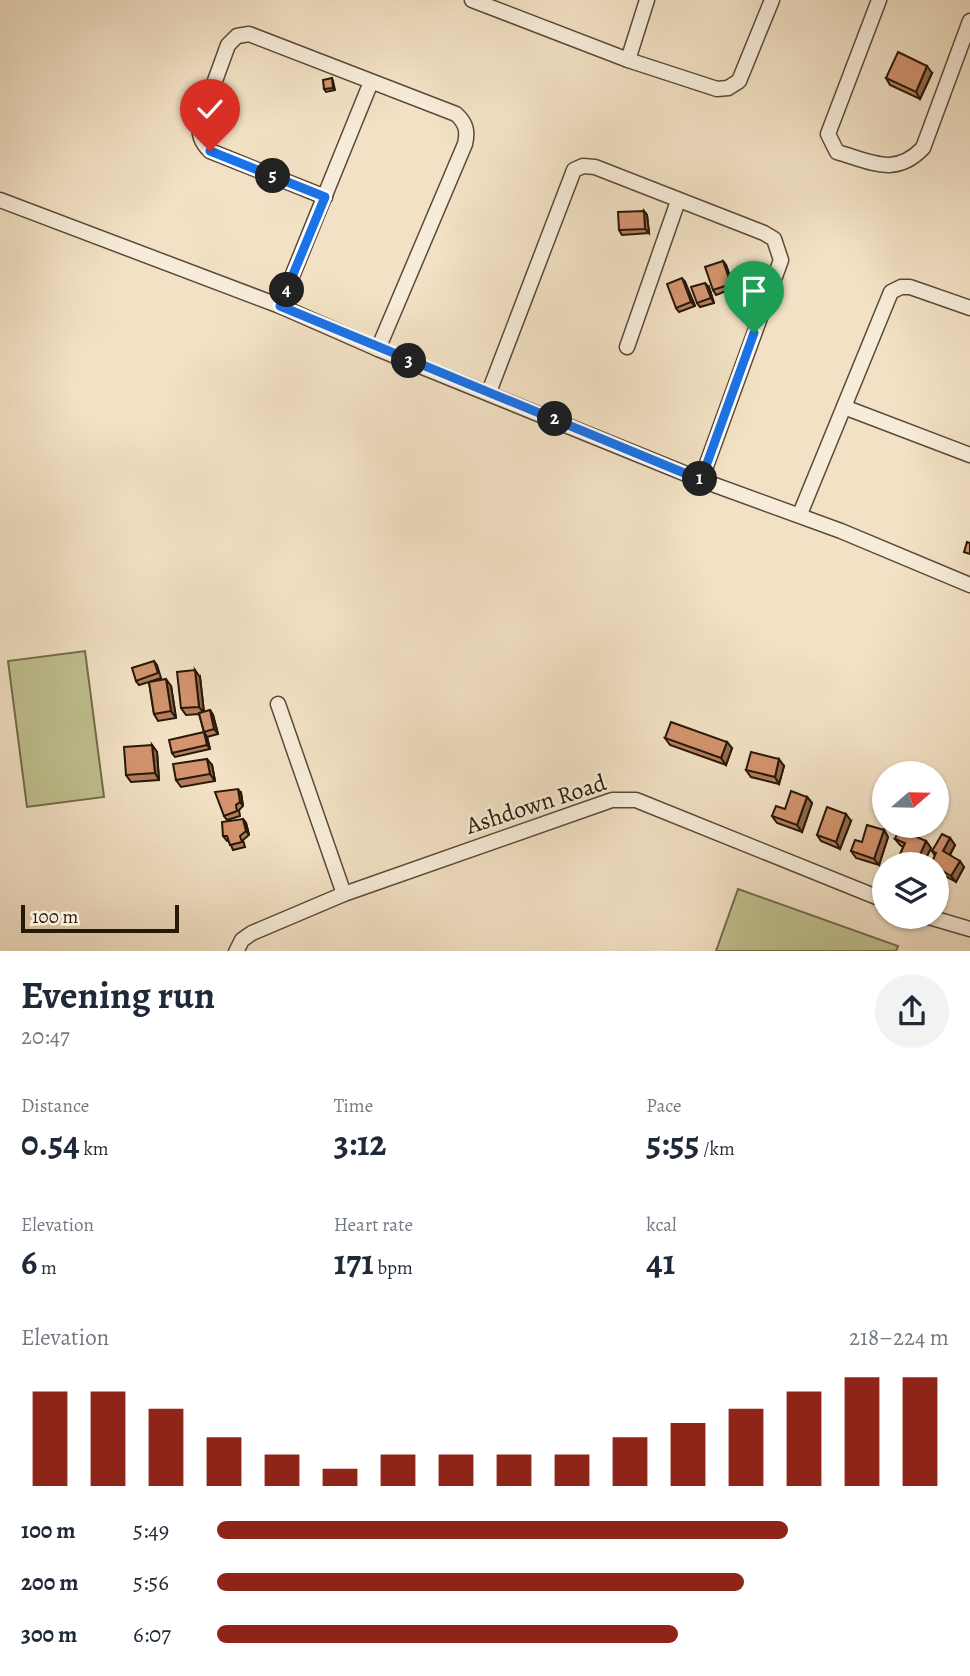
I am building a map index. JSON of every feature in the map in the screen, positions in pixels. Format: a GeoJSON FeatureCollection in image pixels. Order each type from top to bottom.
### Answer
{"type":"FeatureCollection","features":[{"type":"Feature","properties":{"kind":"street"},"geometry":{"type":"LineString","coordinates":[[472,0],[628,60],[718,89],[728,88],[739,81],[772,0]]}},
{"type":"Feature","properties":{"kind":"street"},"geometry":{"type":"LineString","coordinates":[[628,60],[647,0]]}},
{"type":"Feature","properties":{"kind":"street"},"geometry":{"type":"LineString","coordinates":[[879,0],[828,134],[837,152],[884,166],[911,161],[923,148],[970,21]]}},
{"type":"Feature","properties":{"kind":"street"},"geometry":{"type":"LineString","coordinates":[[325,197],[210,151],[203,144],[199,133],[200,122],[228,44],[237,36],[249,34],[456,114],[464,121],[468,134],[378,349]]}},
{"type":"Feature","properties":{"kind":"street"},"geometry":{"type":"LineString","coordinates":[[280,306],[371,82]]}},
{"type":"Feature","properties":{"kind":"street"},"geometry":{"type":"LineString","coordinates":[[489,392],[574,170],[583,166],[595,167],[774,239],[781,260],[701,480]]}},
{"type":"Feature","properties":{"kind":"street"},"geometry":{"type":"LineString","coordinates":[[0,200],[280,306],[378,349],[701,480],[800,514],[970,585]]}},
{"type":"Feature","properties":{"kind":"street"},"geometry":{"type":"LineString","coordinates":[[627,347],[678,201]]}},
{"type":"Feature","properties":{"kind":"street"},"geometry":{"type":"LineString","coordinates":[[800,514],[891,292],[901,287],[910,287],[970,308]]}},
{"type":"Feature","properties":{"kind":"street"},"geometry":{"type":"LineString","coordinates":[[844,407],[970,455]]}},
{"type":"Feature","properties":{"kind":"street"},"geometry":{"type":"LineString","coordinates":[[278,704],[344,894]]}},
{"type":"Feature","properties":{"kind":"street","name":"Ashdown Road"},"geometry":{"type":"LineString","coordinates":[[239,946],[344,894],[596,804],[627,800],[636,800],[872,895]]}},
{"type":"Feature","properties":{"kind":"street"},"geometry":{"type":"LineString","coordinates":[[949,923],[970,929]]}},
{"type":"Feature","properties":{"kind":"green space"},"geometry":{"type":"Polygon","coordinates":[[[85,651],[104,797],[27,807],[8,661],[85,651]]]}},
{"type":"Feature","properties":{"kind":"green space"},"geometry":{"type":"Polygon","coordinates":[[[738,889],[898,946],[896,951],[716,951],[738,889]]]}},
{"type":"Feature","properties":{"kind":"building"},"geometry":{"type":"Polygon","coordinates":[[[898,52],[927,66],[916,92],[886,78],[898,52]]]}},
{"type":"Feature","properties":{"kind":"building"},"geometry":{"type":"Polygon","coordinates":[[[332,78],[333,88],[324,89],[323,80],[332,78]]]}},
{"type":"Feature","properties":{"kind":"building"},"geometry":{"type":"Polygon","coordinates":[[[644,211],[645,229],[619,230],[618,212],[644,211]]]}},
{"type":"Feature","properties":{"kind":"building"},"geometry":{"type":"Polygon","coordinates":[[[723,261],[731,284],[713,290],[705,267],[723,261]]]}},
{"type":"Feature","properties":{"kind":"building"},"geometry":{"type":"Polygon","coordinates":[[[682,278],[691,302],[676,308],[667,284],[682,278]]]}},
{"type":"Feature","properties":{"kind":"building"},"geometry":{"type":"Polygon","coordinates":[[[705,283],[711,298],[697,303],[691,287],[705,283]]]}},
{"type":"Feature","properties":{"kind":"building"},"geometry":{"type":"Polygon","coordinates":[[[967,542],[970,543],[970,554],[964,552],[967,542]]]}},
{"type":"Feature","properties":{"kind":"building"},"geometry":{"type":"Polygon","coordinates":[[[154,661],[158,673],[136,681],[132,668],[154,661]]]}},
{"type":"Feature","properties":{"kind":"building"},"geometry":{"type":"Polygon","coordinates":[[[195,670],[199,707],[181,708],[177,672],[195,670]]]}},
{"type":"Feature","properties":{"kind":"building"},"geometry":{"type":"Polygon","coordinates":[[[166,679],[171,711],[154,714],[149,682],[166,679]]]}},
{"type":"Feature","properties":{"kind":"building"},"geometry":{"type":"Polygon","coordinates":[[[210,710],[214,729],[204,732],[199,713],[210,710]]]}},
{"type":"Feature","properties":{"kind":"building"},"geometry":{"type":"Polygon","coordinates":[[[671,722],[727,742],[721,758],[665,738],[671,722]]]}},
{"type":"Feature","properties":{"kind":"building"},"geometry":{"type":"Polygon","coordinates":[[[204,732],[207,745],[172,753],[169,740],[204,732]]]}},
{"type":"Feature","properties":{"kind":"building"},"geometry":{"type":"Polygon","coordinates":[[[152,745],[155,773],[126,775],[124,747],[152,745]]]}},
{"type":"Feature","properties":{"kind":"building"},"geometry":{"type":"Polygon","coordinates":[[[751,752],[779,759],[775,777],[746,770],[751,752]]]}},
{"type":"Feature","properties":{"kind":"building"},"geometry":{"type":"Polygon","coordinates":[[[207,759],[210,774],[176,780],[173,764],[207,759]]]}},
{"type":"Feature","properties":{"kind":"building"},"geometry":{"type":"Polygon","coordinates":[[[238,789],[240,802],[236,805],[237,811],[224,816],[215,792],[238,789]]]}},
{"type":"Feature","properties":{"kind":"building"},"geometry":{"type":"Polygon","coordinates":[[[791,791],[807,797],[797,825],[772,816],[776,806],[785,809],[791,791]]]}},
{"type":"Feature","properties":{"kind":"building"},"geometry":{"type":"Polygon","coordinates":[[[827,807],[846,814],[836,842],[817,835],[827,807]]]}},
{"type":"Feature","properties":{"kind":"building"},"geometry":{"type":"Polygon","coordinates":[[[243,819],[246,831],[240,836],[242,842],[230,845],[227,836],[223,836],[222,822],[243,819]]]}},
{"type":"Feature","properties":{"kind":"building"},"geometry":{"type":"Polygon","coordinates":[[[867,825],[872,826],[872,838],[881,838],[876,852],[872,852],[872,858],[851,851],[855,840],[862,842],[867,825]]]}},
{"type":"Feature","properties":{"kind":"building"},"geometry":{"type":"Polygon","coordinates":[[[919,838],[926,841],[921,852],[901,852],[905,843],[895,839],[919,838]]]}},
{"type":"Feature","properties":{"kind":"building"},"geometry":{"type":"Polygon","coordinates":[[[940,838],[950,838],[945,852],[932,851],[940,838]]]}},
{"type":"Feature","properties":{"kind":"building"},"geometry":{"type":"Polygon","coordinates":[[[949,855],[960,861],[951,876],[949,875],[949,855]]]}},
{"type":"Feature","properties":{"kind":"route"},"geometry":{"type":"LineString","coordinates":[[210,151],[325,197],[280,306],[365,344],[701,480],[754,333]]}}]}
